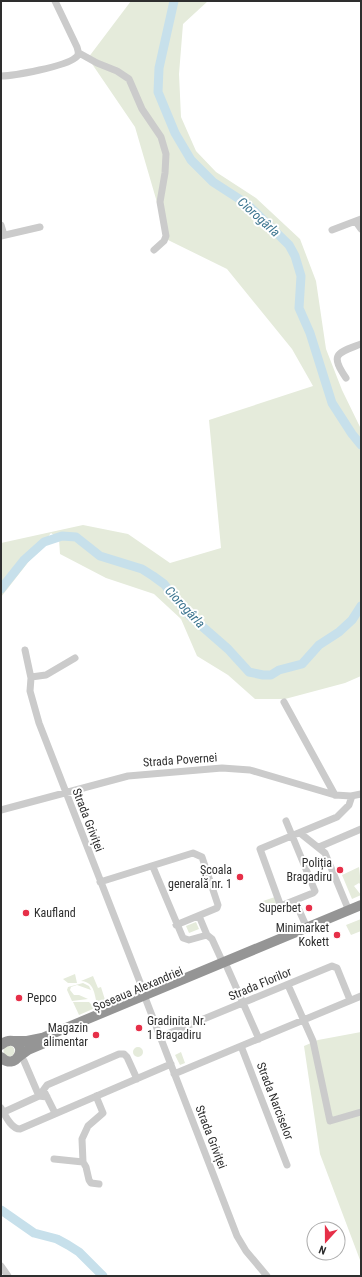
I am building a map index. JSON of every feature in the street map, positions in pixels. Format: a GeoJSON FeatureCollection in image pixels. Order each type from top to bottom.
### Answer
{"type":"FeatureCollection","features":[{"type":"Feature","properties":{"kind":"highway","name":"Șoseaua Alexandriei"},"geometry":{"type":"LineString","coordinates":[[225,965],[361,905]]}},
{"type":"Feature","properties":{"kind":"highway","name":"Șoseaua Alexandriei"},"geometry":{"type":"LineString","coordinates":[[1,1045],[7,1041],[27,1041],[42,1038],[361,911]]}},
{"type":"Feature","properties":{"kind":"highway","name":"Șoseaua Alexandriei"},"geometry":{"type":"LineString","coordinates":[[1,1066],[39,1045],[145,998]]}},
{"type":"Feature","properties":{"kind":"highway"},"geometry":{"type":"LineString","coordinates":[[13,1041],[19,1047],[20,1053],[13,1059]]}},
{"type":"Feature","properties":{"kind":"street"},"geometry":{"type":"LineString","coordinates":[[55,1],[78,50],[97,63],[117,71],[129,79],[142,109],[155,127],[164,145],[166,163],[160,202],[166,236],[164,241],[154,250]]}},
{"type":"Feature","properties":{"kind":"street"},"geometry":{"type":"LineString","coordinates":[[1,76],[34,71],[75,59],[78,50]]}},
{"type":"Feature","properties":{"kind":"street"},"geometry":{"type":"LineString","coordinates":[[332,230],[359,221],[361,229]]}},
{"type":"Feature","properties":{"kind":"street"},"geometry":{"type":"LineString","coordinates":[[1,225],[2,236],[40,227]]}},
{"type":"Feature","properties":{"kind":"street"},"geometry":{"type":"LineString","coordinates":[[346,378],[336,360],[336,356],[341,352],[361,344]]}},
{"type":"Feature","properties":{"kind":"street","name":"Strada Griviței"},"geometry":{"type":"LineString","coordinates":[[25,650],[31,676],[30,686],[32,700],[65,792],[170,1064],[237,1236],[246,1251],[267,1276]]}},
{"type":"Feature","properties":{"kind":"street"},"geometry":{"type":"LineString","coordinates":[[31,676],[46,675],[75,658]]}},
{"type":"Feature","properties":{"kind":"street"},"geometry":{"type":"LineString","coordinates":[[284,702],[335,795]]}},
{"type":"Feature","properties":{"kind":"street","name":"Strada Povernei"},"geometry":{"type":"LineString","coordinates":[[1,810],[137,774],[234,768],[250,770],[335,795],[352,796],[361,794]]}},
{"type":"Feature","properties":{"kind":"street"},"geometry":{"type":"LineString","coordinates":[[286,821],[293,836],[315,891],[284,905],[280,904],[260,850],[293,836],[300,833],[339,816],[349,805],[352,796]]}},
{"type":"Feature","properties":{"kind":"street"},"geometry":{"type":"LineString","coordinates":[[319,847],[361,829]]}},
{"type":"Feature","properties":{"kind":"street"},"geometry":{"type":"LineString","coordinates":[[300,833],[325,853],[349,911]]}},
{"type":"Feature","properties":{"kind":"street"},"geometry":{"type":"LineString","coordinates":[[100,882],[153,867],[156,864],[193,853],[197,854],[202,857],[218,904],[217,908],[176,924]]}},
{"type":"Feature","properties":{"kind":"street"},"geometry":{"type":"LineString","coordinates":[[153,867],[182,938],[187,940],[207,935]]}},
{"type":"Feature","properties":{"kind":"street"},"geometry":{"type":"LineString","coordinates":[[295,901],[307,928]]}},
{"type":"Feature","properties":{"kind":"street"},"geometry":{"type":"LineString","coordinates":[[199,916],[207,935],[212,939],[225,965],[259,1038]]}},
{"type":"Feature","properties":{"kind":"street","name":"Strada Florilor"},"geometry":{"type":"LineString","coordinates":[[160,1037],[334,966],[338,970],[350,1000]]}},
{"type":"Feature","properties":{"kind":"street"},"geometry":{"type":"LineString","coordinates":[[288,985],[313,1041],[330,1121],[361,1112]]}},
{"type":"Feature","properties":{"kind":"street"},"geometry":{"type":"LineString","coordinates":[[174,1074],[361,996]]}},
{"type":"Feature","properties":{"kind":"street","name":"Strada Narciselor"},"geometry":{"type":"LineString","coordinates":[[241,1046],[287,1165]]}},
{"type":"Feature","properties":{"kind":"street"},"geometry":{"type":"LineString","coordinates":[[43,1096],[44,1089],[47,1085],[122,1054],[127,1057],[137,1079]]}},
{"type":"Feature","properties":{"kind":"street"},"geometry":{"type":"LineString","coordinates":[[13,1059],[43,1096],[54,1113]]}},
{"type":"Feature","properties":{"kind":"street"},"geometry":{"type":"LineString","coordinates":[[43,1096],[2,1110],[12,1125],[18,1130],[54,1113],[170,1064]]}},
{"type":"Feature","properties":{"kind":"street"},"geometry":{"type":"LineString","coordinates":[[96,1096],[103,1113],[88,1126],[83,1133],[81,1146],[83,1162],[86,1167],[89,1180],[99,1184]]}},
{"type":"Feature","properties":{"kind":"street"},"geometry":{"type":"LineString","coordinates":[[54,1159],[83,1162]]}},
{"type":"Feature","properties":{"kind":"street"},"geometry":{"type":"LineString","coordinates":[[1,1266],[8,1276]]}},
{"type":"Feature","properties":{"kind":"green space"},"geometry":{"type":"Polygon","coordinates":[[[131,1],[208,1],[183,24],[179,74],[181,117],[196,151],[216,172],[256,198],[300,239],[316,281],[326,349],[342,390],[361,429],[361,676],[345,683],[285,699],[255,699],[228,675],[197,656],[181,619],[154,594],[106,578],[60,554],[59,539],[51,533],[1,597],[1,543],[83,525],[128,534],[170,563],[221,548],[209,420],[313,386],[292,349],[227,269],[168,240],[135,127],[88,58],[131,1]]]}},
{"type":"Feature","properties":{"kind":"green space"},"geometry":{"type":"Polygon","coordinates":[[[359,867],[361,885],[359,883],[354,886],[361,895],[352,899],[342,875],[359,867]]]}},
{"type":"Feature","properties":{"kind":"green space"},"geometry":{"type":"Polygon","coordinates":[[[275,897],[277,904],[263,909],[258,907],[260,902],[275,897]]]}},
{"type":"Feature","properties":{"kind":"green space"},"geometry":{"type":"Polygon","coordinates":[[[361,919],[361,931],[351,935],[346,925],[361,919]]]}},
{"type":"Feature","properties":{"kind":"green space"},"geometry":{"type":"Polygon","coordinates":[[[196,922],[199,929],[189,933],[186,926],[196,922]]]}},
{"type":"Feature","properties":{"kind":"green space"},"geometry":{"type":"Polygon","coordinates":[[[75,974],[77,983],[68,983],[63,979],[75,974]]]}},
{"type":"Feature","properties":{"kind":"green space"},"geometry":{"type":"Polygon","coordinates":[[[93,976],[98,988],[101,987],[106,1003],[98,1007],[92,987],[86,982],[81,981],[93,976]]]}},
{"type":"Feature","properties":{"kind":"green space"},"geometry":{"type":"Polygon","coordinates":[[[83,983],[89,986],[91,990],[77,985],[71,987],[70,990],[74,995],[79,995],[88,999],[72,1001],[67,990],[68,987],[83,983]]]}},
{"type":"Feature","properties":{"kind":"green space"},"geometry":{"type":"Polygon","coordinates":[[[73,1002],[89,1002],[95,1008],[79,1015],[73,1002]]]}},
{"type":"Feature","properties":{"kind":"green space"},"geometry":{"type":"Polygon","coordinates":[[[361,1032],[360,1260],[320,1154],[304,1046],[318,1040],[361,1032]]]}},
{"type":"Feature","properties":{"kind":"green space"},"geometry":{"type":"Polygon","coordinates":[[[9,1045],[13,1047],[15,1051],[13,1055],[9,1057],[5,1055],[3,1051],[5,1047],[9,1045]]]}},
{"type":"Feature","properties":{"kind":"green space"},"geometry":{"type":"Polygon","coordinates":[[[136,1047],[140,1047],[142,1048],[142,1056],[136,1057],[133,1054],[133,1050],[136,1047]]]}},
{"type":"Feature","properties":{"kind":"green space"},"geometry":{"type":"Polygon","coordinates":[[[181,1052],[185,1063],[180,1065],[175,1055],[181,1052]]]}},
{"type":"Feature","properties":{"kind":"waterway","name":"Ciorogârla"},"geometry":{"type":"LineString","coordinates":[[174,1],[159,68],[158,92],[175,133],[191,160],[213,182],[247,204],[289,245],[295,256],[301,276],[299,308],[310,333],[332,403],[361,445]]}},
{"type":"Feature","properties":{"kind":"waterway","name":"Ciorogârla"},"geometry":{"type":"LineString","coordinates":[[1,589],[24,560],[44,542],[62,536],[76,537],[100,556],[142,569],[164,584],[188,614],[228,649],[249,672],[263,675],[271,675],[279,670],[302,664],[319,645],[339,632],[352,620],[361,606]]}},
{"type":"Feature","properties":{"kind":"waterway","name":"Ciorogârla"},"geometry":{"type":"LineString","coordinates":[[1,1210],[34,1233],[57,1239],[79,1252],[103,1276]]}},
{"type":"Feature","properties":{"kind":"place","name":"Poliția Bragadiru"},"geometry":{"type":"Point","coordinates":[340,870]}},
{"type":"Feature","properties":{"kind":"place","name":"Școala generală nr. 1"},"geometry":{"type":"Point","coordinates":[240,877]}},
{"type":"Feature","properties":{"kind":"place","name":"Superbet"},"geometry":{"type":"Point","coordinates":[309,908]}},
{"type":"Feature","properties":{"kind":"place","name":"Kaufland"},"geometry":{"type":"Point","coordinates":[26,913]}},
{"type":"Feature","properties":{"kind":"place","name":"Minimarket Kokett"},"geometry":{"type":"Point","coordinates":[337,935]}},
{"type":"Feature","properties":{"kind":"place","name":"Pepco"},"geometry":{"type":"Point","coordinates":[19,998]}},
{"type":"Feature","properties":{"kind":"place","name":"Gradinita Nr. 1 Bragadiru"},"geometry":{"type":"Point","coordinates":[139,1028]}},
{"type":"Feature","properties":{"kind":"place","name":"Magazin alimentar"},"geometry":{"type":"Point","coordinates":[96,1035]}}]}
